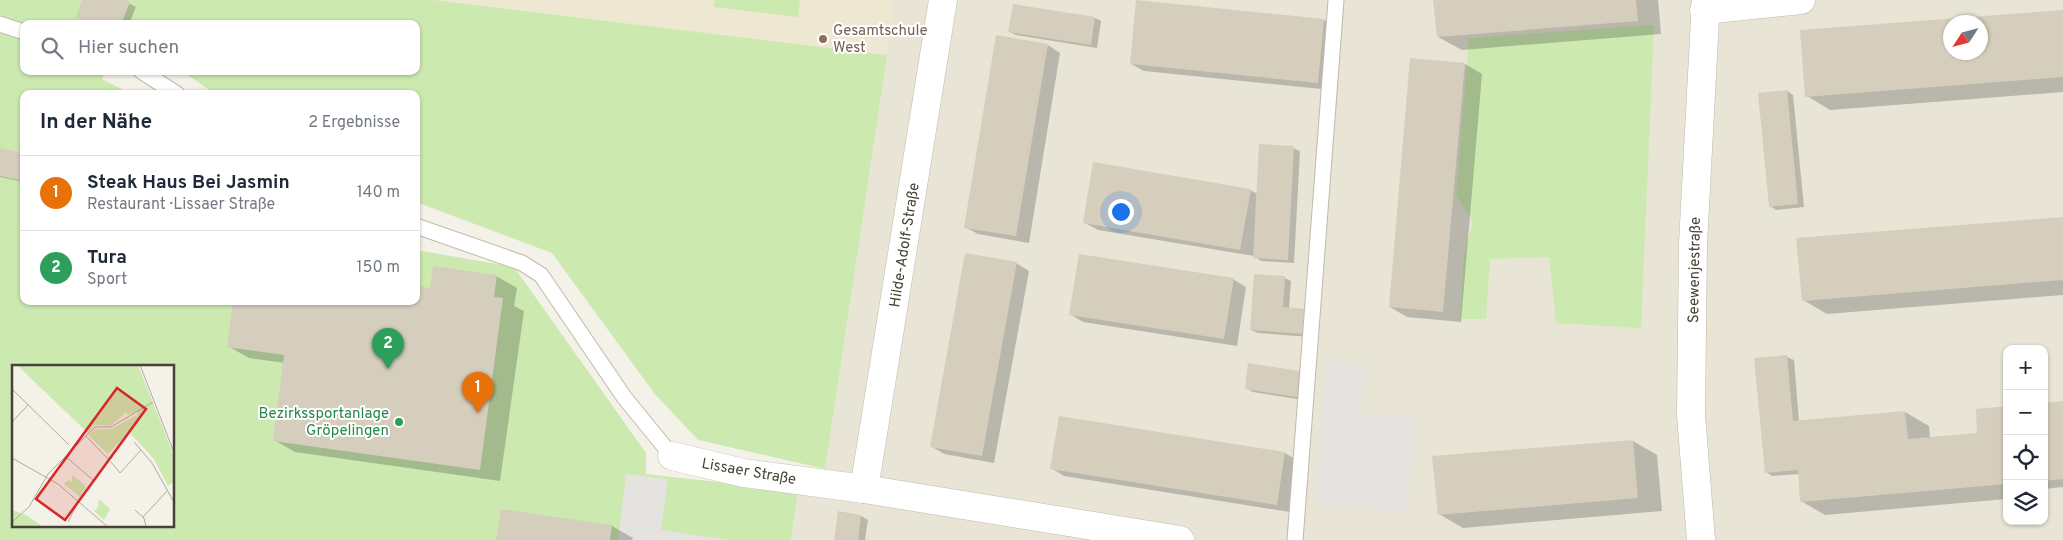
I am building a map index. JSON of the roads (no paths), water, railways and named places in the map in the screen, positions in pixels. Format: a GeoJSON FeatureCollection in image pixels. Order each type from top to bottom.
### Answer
{"type":"FeatureCollection","features":[{"type":"Feature","properties":{"kind":"street","name":"Hilde-Adolf-Straße"},"geometry":{"type":"LineString","coordinates":[[864,489],[943,0]]}},
{"type":"Feature","properties":{"kind":"street"},"geometry":{"type":"LineString","coordinates":[[1705,5],[1801,0]]}},
{"type":"Feature","properties":{"kind":"street","name":"Seewenjestraße"},"geometry":{"type":"LineString","coordinates":[[1701,540],[1692,415],[1693,244],[1705,5]]}},
{"type":"Feature","properties":{"kind":"street","name":"Lissaer Straße"},"geometry":{"type":"LineString","coordinates":[[672,456],[744,473],[864,489],[1180,540]]}},
{"type":"Feature","properties":{"kind":"lane"},"geometry":{"type":"LineString","coordinates":[[1295,540],[1336,0]]}},
{"type":"Feature","properties":{"kind":"lane"},"geometry":{"type":"LineString","coordinates":[[0,24],[20,31]]}},
{"type":"Feature","properties":{"kind":"lane"},"geometry":{"type":"LineString","coordinates":[[148,75],[171,90]]}},
{"type":"Feature","properties":{"kind":"lane","name":"Lissaer Straße"},"geometry":{"type":"LineString","coordinates":[[420,227],[522,263],[540,275],[624,397],[672,456]]}},
{"type":"Feature","properties":{"kind":"place","name":"Gesamtschule West"},"geometry":{"type":"Point","coordinates":[823,39]}},
{"type":"Feature","properties":{"kind":"place","name":"Tura"},"geometry":{"type":"Point","coordinates":[388,369]}},
{"type":"Feature","properties":{"kind":"place","name":"Steak Haus Bei Jasmin"},"geometry":{"type":"Point","coordinates":[478,413]}},
{"type":"Feature","properties":{"kind":"place","name":"Bezirkssportanlage Gröpelingen"},"geometry":{"type":"Point","coordinates":[399,422]}}]}
